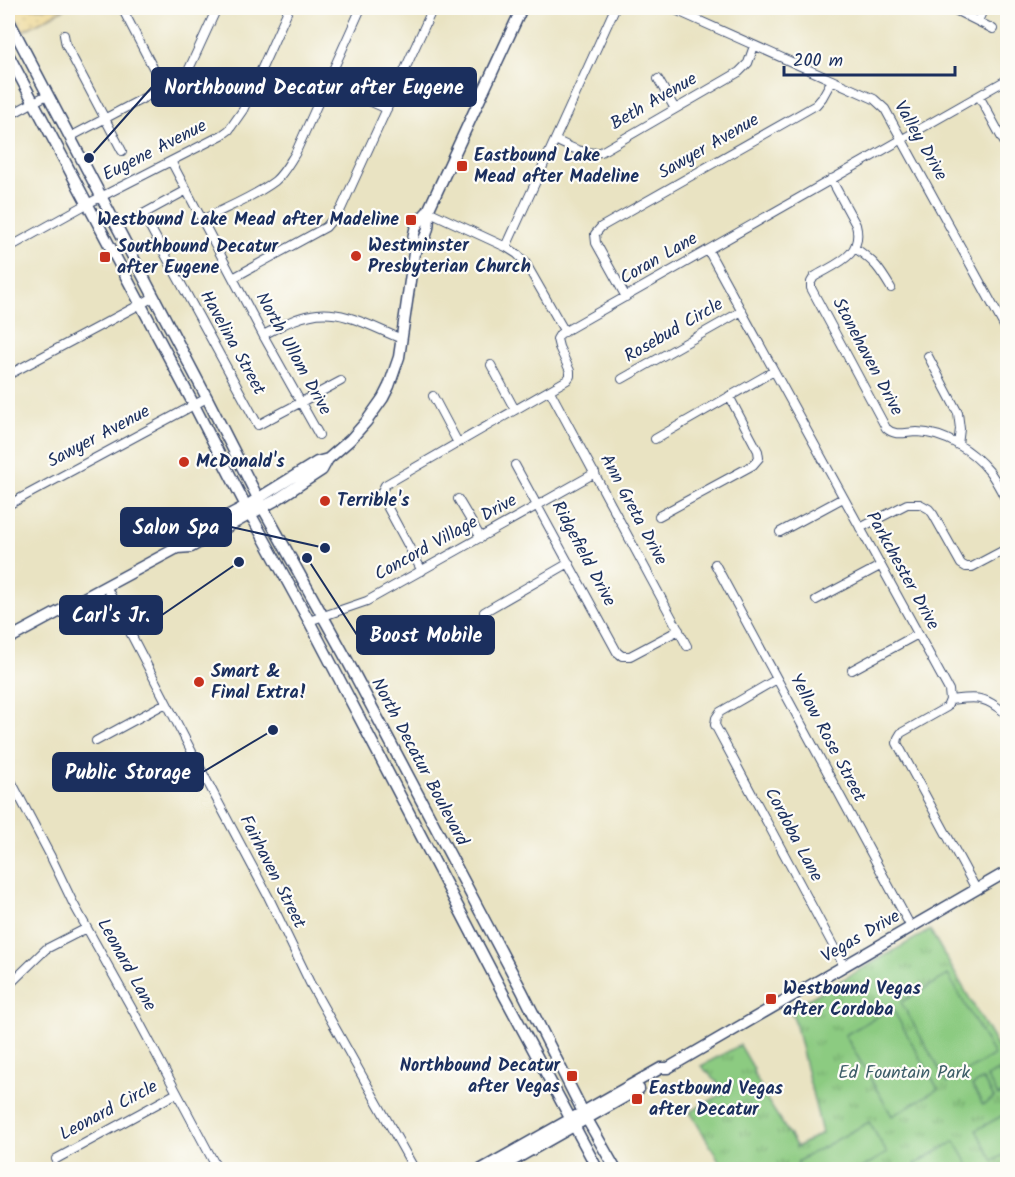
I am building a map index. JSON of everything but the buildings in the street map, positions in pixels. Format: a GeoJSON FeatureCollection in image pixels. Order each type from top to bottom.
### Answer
{"type":"FeatureCollection","features":[{"type":"Feature","properties":{"kind":"main road"},"geometry":{"type":"LineString","coordinates":[[8,639],[177,548],[191,547],[248,511],[321,470],[328,459],[366,422],[383,398],[399,357],[414,253],[423,243],[430,223],[428,211],[522,8]]}},
{"type":"Feature","properties":{"kind":"main road","name":"North Decatur Boulevard"},"geometry":{"type":"LineString","coordinates":[[8,19],[261,504],[384,730],[616,1170]]}},
{"type":"Feature","properties":{"kind":"main road","name":"North Decatur Boulevard"},"geometry":{"type":"LineString","coordinates":[[8,54],[598,1170]]}},
{"type":"Feature","properties":{"kind":"main road"},"geometry":{"type":"LineString","coordinates":[[369,738],[384,730]]}},
{"type":"Feature","properties":{"kind":"main road"},"geometry":{"type":"LineString","coordinates":[[433,858],[447,850]]}},
{"type":"Feature","properties":{"kind":"main road","name":"Vegas Drive"},"geometry":{"type":"LineString","coordinates":[[495,1170],[661,1068],[668,1068],[1008,871]]}},
{"type":"Feature","properties":{"kind":"main road"},"geometry":{"type":"LineString","coordinates":[[506,999],[522,992]]}},
{"type":"Feature","properties":{"kind":"main road","name":"Vegas Drive"},"geometry":{"type":"LineString","coordinates":[[482,1169],[572,1123]]}},
{"type":"Feature","properties":{"kind":"street"},"geometry":{"type":"LineString","coordinates":[[122,8],[163,87]]}},
{"type":"Feature","properties":{"kind":"street"},"geometry":{"type":"LineString","coordinates":[[70,137],[178,80],[189,69],[217,8]]}},
{"type":"Feature","properties":{"kind":"street","name":"Eugene Avenue"},"geometry":{"type":"LineString","coordinates":[[8,248],[229,130],[243,110],[289,8]]}},
{"type":"Feature","properties":{"kind":"street"},"geometry":{"type":"LineString","coordinates":[[202,220],[276,180],[286,169],[295,154],[361,8]]}},
{"type":"Feature","properties":{"kind":"street"},"geometry":{"type":"LineString","coordinates":[[233,278],[332,222],[341,208],[433,8]]}},
{"type":"Feature","properties":{"kind":"street"},"geometry":{"type":"LineString","coordinates":[[506,247],[615,8]]}},
{"type":"Feature","properties":{"kind":"street","name":"Valley Drive"},"geometry":{"type":"LineString","coordinates":[[671,8],[874,99],[885,109],[1006,328]]}},
{"type":"Feature","properties":{"kind":"street"},"geometry":{"type":"LineString","coordinates":[[951,8],[993,29]]}},
{"type":"Feature","properties":{"kind":"street"},"geometry":{"type":"LineString","coordinates":[[978,21],[984,8]]}},
{"type":"Feature","properties":{"kind":"street"},"geometry":{"type":"LineString","coordinates":[[64,35],[66,45],[122,151]]}},
{"type":"Feature","properties":{"kind":"street","name":"Beth Avenue"},"geometry":{"type":"LineString","coordinates":[[555,140],[584,153],[601,152],[740,72],[748,63],[754,46]]}},
{"type":"Feature","properties":{"kind":"street"},"geometry":{"type":"LineString","coordinates":[[658,79],[675,109]]}},
{"type":"Feature","properties":{"kind":"street","name":"Coran Lane"},"geometry":{"type":"LineString","coordinates":[[565,332],[1008,79]]}},
{"type":"Feature","properties":{"kind":"street","name":"Sawyer Avenue"},"geometry":{"type":"LineString","coordinates":[[626,297],[594,239],[601,227],[816,105],[832,80]]}},
{"type":"Feature","properties":{"kind":"street"},"geometry":{"type":"LineString","coordinates":[[327,82],[387,109]]}},
{"type":"Feature","properties":{"kind":"street"},"geometry":{"type":"LineString","coordinates":[[8,116],[47,95]]}},
{"type":"Feature","properties":{"kind":"street"},"geometry":{"type":"LineString","coordinates":[[979,96],[1008,149]]}},
{"type":"Feature","properties":{"kind":"street","name":"North Ullom Drive"},"geometry":{"type":"LineString","coordinates":[[171,161],[319,435]]}},
{"type":"Feature","properties":{"kind":"street"},"geometry":{"type":"LineString","coordinates":[[831,179],[856,225],[858,233],[855,248],[877,266],[891,288]]}},
{"type":"Feature","properties":{"kind":"street","name":"Havelina Street"},"geometry":{"type":"LineString","coordinates":[[187,190],[143,214],[258,425],[302,402]]}},
{"type":"Feature","properties":{"kind":"street"},"geometry":{"type":"LineString","coordinates":[[422,571],[382,497],[384,485],[550,391],[570,376],[557,339],[565,332],[525,262],[518,254],[506,247],[428,211]]}},
{"type":"Feature","properties":{"kind":"street","name":"Stonehaven Drive"},"geometry":{"type":"LineString","coordinates":[[855,248],[849,255],[814,277],[811,288],[886,428],[896,434],[917,432],[928,434],[947,439],[958,445],[975,456],[990,473],[1008,504]]}},
{"type":"Feature","properties":{"kind":"street","name":"Parkchester Drive"},"geometry":{"type":"LineString","coordinates":[[708,250],[949,690],[950,700]]}},
{"type":"Feature","properties":{"kind":"street"},"geometry":{"type":"LineString","coordinates":[[8,375],[154,297]]}},
{"type":"Feature","properties":{"kind":"street","name":"Rosebud Circle"},"geometry":{"type":"LineString","coordinates":[[622,379],[742,311]]}},
{"type":"Feature","properties":{"kind":"street"},"geometry":{"type":"LineString","coordinates":[[263,335],[300,318],[324,313],[346,316],[402,339]]}},
{"type":"Feature","properties":{"kind":"street"},"geometry":{"type":"LineString","coordinates":[[928,356],[958,413],[960,429],[958,445]]}},
{"type":"Feature","properties":{"kind":"street"},"geometry":{"type":"LineString","coordinates":[[490,364],[515,410]]}},
{"type":"Feature","properties":{"kind":"street"},"geometry":{"type":"LineString","coordinates":[[655,439],[774,371]]}},
{"type":"Feature","properties":{"kind":"street"},"geometry":{"type":"LineString","coordinates":[[302,402],[341,381]]}},
{"type":"Feature","properties":{"kind":"street","name":"Ann Greta Drive"},"geometry":{"type":"LineString","coordinates":[[550,391],[687,646]]}},
{"type":"Feature","properties":{"kind":"street"},"geometry":{"type":"LineString","coordinates":[[433,396],[458,443]]}},
{"type":"Feature","properties":{"kind":"street"},"geometry":{"type":"LineString","coordinates":[[659,516],[753,465],[759,458],[758,451],[729,396]]}},
{"type":"Feature","properties":{"kind":"street","name":"Sawyer Avenue"},"geometry":{"type":"LineString","coordinates":[[8,505],[207,398]]}},
{"type":"Feature","properties":{"kind":"street","name":"Ridgefield Drive"},"geometry":{"type":"LineString","coordinates":[[515,465],[617,652],[622,656],[630,656],[679,630]]}},
{"type":"Feature","properties":{"kind":"street","name":"Concord Village Drive"},"geometry":{"type":"LineString","coordinates":[[309,621],[367,601],[595,473]]}},
{"type":"Feature","properties":{"kind":"street"},"geometry":{"type":"LineString","coordinates":[[780,532],[843,498]]}},
{"type":"Feature","properties":{"kind":"street"},"geometry":{"type":"LineString","coordinates":[[458,499],[481,538]]}},
{"type":"Feature","properties":{"kind":"street"},"geometry":{"type":"LineString","coordinates":[[860,528],[907,504],[920,504],[933,514],[961,564],[966,567],[972,567],[1008,548]]}},
{"type":"Feature","properties":{"kind":"street"},"geometry":{"type":"LineString","coordinates":[[484,612],[569,563]]}},
{"type":"Feature","properties":{"kind":"street","name":"Yellow Rose Street"},"geometry":{"type":"LineString","coordinates":[[715,564],[911,927]]}},
{"type":"Feature","properties":{"kind":"street"},"geometry":{"type":"LineString","coordinates":[[816,600],[880,566]]}},
{"type":"Feature","properties":{"kind":"street","name":"Fairhaven Street"},"geometry":{"type":"LineString","coordinates":[[106,586],[268,896],[310,983],[415,1170]]}},
{"type":"Feature","properties":{"kind":"street"},"geometry":{"type":"LineString","coordinates":[[852,670],[918,634]]}},
{"type":"Feature","properties":{"kind":"street","name":"Cordoba Lane"},"geometry":{"type":"LineString","coordinates":[[777,679],[720,712],[715,725],[844,966]]}},
{"type":"Feature","properties":{"kind":"street"},"geometry":{"type":"LineString","coordinates":[[976,889],[897,743],[897,738],[901,733],[947,707],[950,700],[974,697],[987,700],[1005,712],[1008,717]]}},
{"type":"Feature","properties":{"kind":"street"},"geometry":{"type":"LineString","coordinates":[[96,741],[166,703]]}},
{"type":"Feature","properties":{"kind":"street","name":"Leonard Lane"},"geometry":{"type":"LineString","coordinates":[[8,775],[10,786],[218,1170]]}},
{"type":"Feature","properties":{"kind":"street"},"geometry":{"type":"LineString","coordinates":[[8,985],[46,949],[87,928]]}},
{"type":"Feature","properties":{"kind":"street","name":"Leonard Circle"},"geometry":{"type":"LineString","coordinates":[[56,1159],[177,1093]]}},
{"type":"Feature","properties":{"kind":"green space","name":"Ed Fountain Park"},"geometry":{"type":"Polygon","coordinates":[[[930,930],[1007,1063],[1007,1169],[720,1169],[723,1167],[690,1112],[726,1091],[701,1066],[740,1045],[754,1069],[766,1098],[797,1147],[822,1133],[794,1018],[789,1010],[930,930]]]}},
{"type":"Feature","properties":{"kind":"green space"},"geometry":{"type":"Polygon","coordinates":[[[948,975],[994,1055],[947,1083],[901,1002],[948,975]]]}},
{"type":"Feature","properties":{"kind":"green space"},"geometry":{"type":"Polygon","coordinates":[[[892,1008],[938,1089],[892,1116],[845,1035],[892,1008]]]}},
{"type":"Feature","properties":{"kind":"green space"},"geometry":{"type":"Polygon","coordinates":[[[998,1071],[1008,1091],[998,1096],[987,1077],[998,1071]]]}},
{"type":"Feature","properties":{"kind":"green space"},"geometry":{"type":"Polygon","coordinates":[[[983,1079],[994,1098],[983,1105],[972,1086],[983,1079]]]}},
{"type":"Feature","properties":{"kind":"green space"},"geometry":{"type":"Polygon","coordinates":[[[1007,1113],[1007,1153],[993,1161],[976,1130],[1007,1113]]]}},
{"type":"Feature","properties":{"kind":"green space"},"geometry":{"type":"Polygon","coordinates":[[[869,1122],[887,1153],[860,1169],[801,1169],[797,1163],[798,1161],[869,1122]]]}},
{"type":"Feature","properties":{"kind":"green space"},"geometry":{"type":"Polygon","coordinates":[[[955,1141],[971,1169],[918,1169],[915,1164],[955,1141]]]}},
{"type":"Feature","properties":{"kind":"sand"},"geometry":{"type":"Polygon","coordinates":[[[10,8],[66,8],[23,31],[10,8]]]}},
{"type":"Feature","properties":{"kind":"place","name":"Northbound Decatur after Eugene"},"geometry":{"type":"Point","coordinates":[89,158]}},
{"type":"Feature","properties":{"kind":"place","name":"Eastbound Lake Mead after Madeline"},"geometry":{"type":"Point","coordinates":[462,166]}},
{"type":"Feature","properties":{"kind":"place","name":"Westbound Lake Mead after Madeline"},"geometry":{"type":"Point","coordinates":[411,220]}},
{"type":"Feature","properties":{"kind":"place","name":"Westminster Presbyterian Church"},"geometry":{"type":"Point","coordinates":[356,256]}},
{"type":"Feature","properties":{"kind":"place","name":"Southbound Decatur after Eugene"},"geometry":{"type":"Point","coordinates":[105,257]}},
{"type":"Feature","properties":{"kind":"place","name":"McDonald's"},"geometry":{"type":"Point","coordinates":[184,462]}},
{"type":"Feature","properties":{"kind":"place","name":"Terrible's"},"geometry":{"type":"Point","coordinates":[325,501]}},
{"type":"Feature","properties":{"kind":"place","name":"Salon Spa"},"geometry":{"type":"Point","coordinates":[325,548]}},
{"type":"Feature","properties":{"kind":"place","name":"Boost Mobile"},"geometry":{"type":"Point","coordinates":[307,558]}},
{"type":"Feature","properties":{"kind":"place","name":"Carl's Jr."},"geometry":{"type":"Point","coordinates":[239,562]}},
{"type":"Feature","properties":{"kind":"place","name":"Smart & Final Extra!"},"geometry":{"type":"Point","coordinates":[199,682]}},
{"type":"Feature","properties":{"kind":"place","name":"Public Storage"},"geometry":{"type":"Point","coordinates":[273,730]}},
{"type":"Feature","properties":{"kind":"place","name":"Westbound Vegas after Cordoba"},"geometry":{"type":"Point","coordinates":[771,999]}},
{"type":"Feature","properties":{"kind":"place","name":"Northbound Decatur after Vegas"},"geometry":{"type":"Point","coordinates":[572,1076]}},
{"type":"Feature","properties":{"kind":"place","name":"Eastbound Vegas after Decatur"},"geometry":{"type":"Point","coordinates":[637,1099]}}]}
